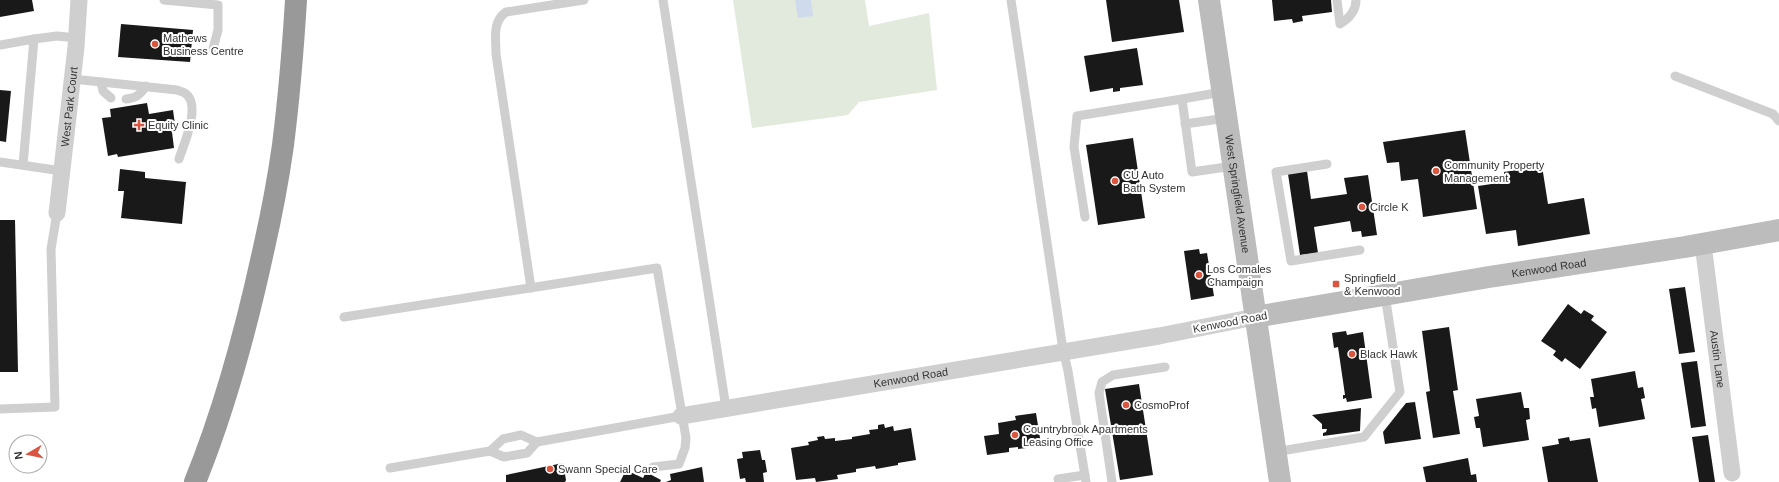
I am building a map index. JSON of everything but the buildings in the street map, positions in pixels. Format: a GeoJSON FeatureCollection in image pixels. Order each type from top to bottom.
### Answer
{"type":"FeatureCollection","features":[{"type":"Feature","properties":{"kind":"highway"},"geometry":{"type":"LineString","coordinates":[[195,482],[221,409],[241,346],[255,291],[274,202],[283,146],[292,70],[296,0]]}},
{"type":"Feature","properties":{"kind":"street","name":"West Park Court"},"geometry":{"type":"LineString","coordinates":[[57,214],[73,79],[77,38],[78,0]]}},
{"type":"Feature","properties":{"kind":"street","name":"West Springfield Avenue"},"geometry":{"type":"LineString","coordinates":[[1209,0],[1280,482]]}},
{"type":"Feature","properties":{"kind":"street","name":"Kenwood Road"},"geometry":{"type":"LineString","coordinates":[[681,416],[1063,350],[1159,336],[1255,317],[1384,295],[1702,244],[1779,230]]}},
{"type":"Feature","properties":{"kind":"street","name":"Austin Lane"},"geometry":{"type":"LineString","coordinates":[[1702,244],[1732,473]]}},
{"type":"Feature","properties":{"kind":"lane"},"geometry":{"type":"LineString","coordinates":[[164,0],[218,5],[218,30],[213,49]]}},
{"type":"Feature","properties":{"kind":"lane"},"geometry":{"type":"LineString","coordinates":[[531,288],[496,54],[496,25],[500,17],[506,12],[584,0]]}},
{"type":"Feature","properties":{"kind":"lane"},"geometry":{"type":"LineString","coordinates":[[663,0],[726,408]]}},
{"type":"Feature","properties":{"kind":"lane"},"geometry":{"type":"LineString","coordinates":[[1011,0],[1063,350],[1068,371],[1086,479],[1058,479]]}},
{"type":"Feature","properties":{"kind":"lane"},"geometry":{"type":"LineString","coordinates":[[1337,0],[1340,24],[1352,15],[1356,6],[1356,0]]}},
{"type":"Feature","properties":{"kind":"lane"},"geometry":{"type":"LineString","coordinates":[[0,45],[56,36],[77,38]]}},
{"type":"Feature","properties":{"kind":"lane"},"geometry":{"type":"LineString","coordinates":[[23,165],[34,39]]}},
{"type":"Feature","properties":{"kind":"lane"},"geometry":{"type":"LineString","coordinates":[[1675,76],[1773,114],[1779,121]]}},
{"type":"Feature","properties":{"kind":"lane"},"geometry":{"type":"LineString","coordinates":[[73,79],[177,90],[186,94],[191,101],[192,112],[190,127],[179,159]]}},
{"type":"Feature","properties":{"kind":"lane"},"geometry":{"type":"LineString","coordinates":[[101,82],[103,91],[111,98]]}},
{"type":"Feature","properties":{"kind":"lane"},"geometry":{"type":"LineString","coordinates":[[126,99],[140,95],[146,86]]}},
{"type":"Feature","properties":{"kind":"lane"},"geometry":{"type":"LineString","coordinates":[[1085,218],[1074,147],[1077,116],[1222,92]]}},
{"type":"Feature","properties":{"kind":"lane"},"geometry":{"type":"LineString","coordinates":[[1182,99],[1192,172],[1233,166]]}},
{"type":"Feature","properties":{"kind":"lane"},"geometry":{"type":"LineString","coordinates":[[1185,124],[1226,118]]}},
{"type":"Feature","properties":{"kind":"lane"},"geometry":{"type":"LineString","coordinates":[[0,162],[62,171]]}},
{"type":"Feature","properties":{"kind":"lane"},"geometry":{"type":"LineString","coordinates":[[1327,164],[1276,172],[1291,261],[1360,250]]}},
{"type":"Feature","properties":{"kind":"lane"},"geometry":{"type":"LineString","coordinates":[[0,409],[55,408],[51,249],[57,214]]}},
{"type":"Feature","properties":{"kind":"lane"},"geometry":{"type":"LineString","coordinates":[[344,317],[657,268],[681,416],[686,438],[685,448],[679,464],[653,467]]}},
{"type":"Feature","properties":{"kind":"lane"},"geometry":{"type":"LineString","coordinates":[[1276,452],[1364,437],[1400,392],[1384,295]]}},
{"type":"Feature","properties":{"kind":"lane"},"geometry":{"type":"LineString","coordinates":[[1112,482],[1099,393],[1102,382],[1113,375],[1165,367]]}},
{"type":"Feature","properties":{"kind":"lane"},"geometry":{"type":"LineString","coordinates":[[490,451],[503,439],[521,435],[537,442],[681,416]]}},
{"type":"Feature","properties":{"kind":"lane"},"geometry":{"type":"LineString","coordinates":[[390,468],[490,451],[504,457],[527,453],[537,442]]}},
{"type":"Feature","properties":{"kind":"shaded area"},"geometry":{"type":"Polygon","coordinates":[[[733,0],[865,0],[869,26],[929,13],[937,90],[859,102],[848,115],[752,128],[733,0]]]}},
{"type":"Feature","properties":{"kind":"water"},"geometry":{"type":"Polygon","coordinates":[[[795,0],[811,0],[813,16],[798,18],[795,0]]]}},
{"type":"Feature","properties":{"kind":"place","name":"Mathews Business Centre"},"geometry":{"type":"Point","coordinates":[155,44]}},
{"type":"Feature","properties":{"kind":"place","name":"Equity Clinic"},"geometry":{"type":"Point","coordinates":[139,125]}},
{"type":"Feature","properties":{"kind":"place","name":"Community Property Management"},"geometry":{"type":"Point","coordinates":[1436,171]}},
{"type":"Feature","properties":{"kind":"place","name":"CU Auto Bath System"},"geometry":{"type":"Point","coordinates":[1115,181]}},
{"type":"Feature","properties":{"kind":"place","name":"Circle K"},"geometry":{"type":"Point","coordinates":[1362,207]}},
{"type":"Feature","properties":{"kind":"place","name":"Los Comales Champaign"},"geometry":{"type":"Point","coordinates":[1199,275]}},
{"type":"Feature","properties":{"kind":"place","name":"Springfield & Kenwood"},"geometry":{"type":"Point","coordinates":[1336,284]}},
{"type":"Feature","properties":{"kind":"place","name":"Black Hawk"},"geometry":{"type":"Point","coordinates":[1352,354]}},
{"type":"Feature","properties":{"kind":"place","name":"CosmoProf"},"geometry":{"type":"Point","coordinates":[1126,405]}},
{"type":"Feature","properties":{"kind":"place","name":"Countrybrook Apartments Leasing Office"},"geometry":{"type":"Point","coordinates":[1015,435]}},
{"type":"Feature","properties":{"kind":"place","name":"Swann Special Care"},"geometry":{"type":"Point","coordinates":[550,469]}}]}
